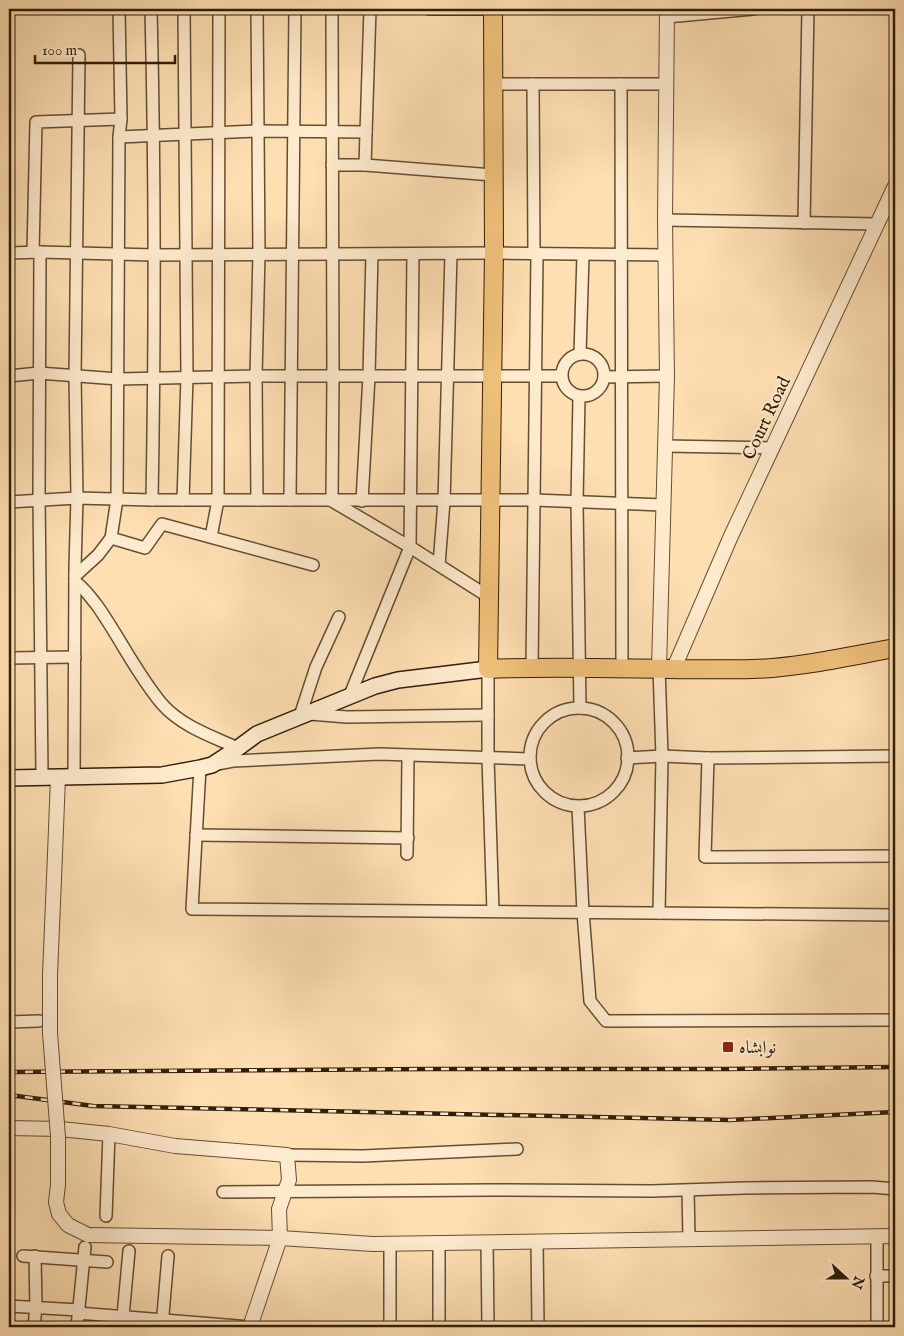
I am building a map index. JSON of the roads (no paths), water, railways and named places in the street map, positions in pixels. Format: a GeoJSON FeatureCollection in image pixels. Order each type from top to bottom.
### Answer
{"type":"FeatureCollection","features":[{"type":"Feature","properties":{"kind":"main road"},"geometry":{"type":"LineString","coordinates":[[488,669],[494,253],[493,9]]}},
{"type":"Feature","properties":{"kind":"main road"},"geometry":{"type":"LineString","coordinates":[[9,778],[162,774],[206,766],[238,748],[257,734],[350,695],[398,680],[488,669],[532,667],[754,669],[895,648]]}},
{"type":"Feature","properties":{"kind":"street"},"geometry":{"type":"LineString","coordinates":[[75,579],[111,538],[117,499],[119,137],[121,119],[119,9]]}},
{"type":"Feature","properties":{"kind":"street"},"geometry":{"type":"LineString","coordinates":[[151,9],[154,136],[152,500]]}},
{"type":"Feature","properties":{"kind":"street"},"geometry":{"type":"LineString","coordinates":[[183,500],[187,377],[184,9]]}},
{"type":"Feature","properties":{"kind":"street"},"geometry":{"type":"LineString","coordinates":[[212,537],[218,500],[220,9]]}},
{"type":"Feature","properties":{"kind":"street"},"geometry":{"type":"LineString","coordinates":[[257,500],[258,9]]}},
{"type":"Feature","properties":{"kind":"street"},"geometry":{"type":"LineString","coordinates":[[290,500],[295,9]]}},
{"type":"Feature","properties":{"kind":"street"},"geometry":{"type":"LineString","coordinates":[[332,9],[332,501]]}},
{"type":"Feature","properties":{"kind":"street"},"geometry":{"type":"LineString","coordinates":[[365,165],[370,9]]}},
{"type":"Feature","properties":{"kind":"street"},"geometry":{"type":"LineString","coordinates":[[429,9],[493,9]]}},
{"type":"Feature","properties":{"kind":"street"},"geometry":{"type":"LineString","coordinates":[[659,913],[666,668],[663,505],[667,376],[665,220],[667,13],[753,9]]}},
{"type":"Feature","properties":{"kind":"street"},"geometry":{"type":"LineString","coordinates":[[804,223],[808,9]]}},
{"type":"Feature","properties":{"kind":"street"},"geometry":{"type":"LineString","coordinates":[[74,776],[77,498],[75,376],[79,55]]}},
{"type":"Feature","properties":{"kind":"street"},"geometry":{"type":"LineString","coordinates":[[494,84],[666,84]]}},
{"type":"Feature","properties":{"kind":"street"},"geometry":{"type":"LineString","coordinates":[[532,667],[536,253],[533,84]]}},
{"type":"Feature","properties":{"kind":"street"},"geometry":{"type":"LineString","coordinates":[[621,84],[622,669]]}},
{"type":"Feature","properties":{"kind":"street"},"geometry":{"type":"LineString","coordinates":[[42,776],[36,122],[121,119]]}},
{"type":"Feature","properties":{"kind":"street"},"geometry":{"type":"LineString","coordinates":[[119,137],[258,132],[366,132]]}},
{"type":"Feature","properties":{"kind":"street"},"geometry":{"type":"LineString","coordinates":[[332,165],[365,165],[493,175]]}},
{"type":"Feature","properties":{"kind":"street","name":"Court Road"},"geometry":{"type":"LineString","coordinates":[[666,668],[731,536],[895,186]]}},
{"type":"Feature","properties":{"kind":"street"},"geometry":{"type":"LineString","coordinates":[[665,220],[877,224]]}},
{"type":"Feature","properties":{"kind":"street"},"geometry":{"type":"LineString","coordinates":[[9,253],[219,255],[536,253],[666,255]]}},
{"type":"Feature","properties":{"kind":"street"},"geometry":{"type":"LineString","coordinates":[[362,501],[369,376],[372,254]]}},
{"type":"Feature","properties":{"kind":"street"},"geometry":{"type":"LineString","coordinates":[[350,695],[410,547],[413,254]]}},
{"type":"Feature","properties":{"kind":"street"},"geometry":{"type":"LineString","coordinates":[[438,565],[444,501],[451,254]]}},
{"type":"Feature","properties":{"kind":"street"},"geometry":{"type":"LineString","coordinates":[[580,354],[583,255]]}},
{"type":"Feature","properties":{"kind":"street"},"geometry":{"type":"LineString","coordinates":[[580,354],[591,355],[597,359],[604,370],[603,384],[594,394],[587,397],[579,397],[566,390],[561,376],[566,362],[571,357],[580,354]]}},
{"type":"Feature","properties":{"kind":"street"},"geometry":{"type":"LineString","coordinates":[[9,376],[39,373],[118,379],[218,376],[561,376]]}},
{"type":"Feature","properties":{"kind":"street"},"geometry":{"type":"LineString","coordinates":[[604,377],[667,376]]}},
{"type":"Feature","properties":{"kind":"street"},"geometry":{"type":"LineString","coordinates":[[579,397],[580,708]]}},
{"type":"Feature","properties":{"kind":"street"},"geometry":{"type":"LineString","coordinates":[[665,446],[772,448]]}},
{"type":"Feature","properties":{"kind":"street"},"geometry":{"type":"LineString","coordinates":[[9,502],[77,498],[332,501],[534,500],[663,505]]}},
{"type":"Feature","properties":{"kind":"street"},"geometry":{"type":"LineString","coordinates":[[332,501],[489,597]]}},
{"type":"Feature","properties":{"kind":"street"},"geometry":{"type":"LineString","coordinates":[[111,538],[145,548],[162,524],[313,565]]}},
{"type":"Feature","properties":{"kind":"street"},"geometry":{"type":"LineString","coordinates":[[75,579],[105,616],[143,678],[163,705],[181,720],[238,748]]}},
{"type":"Feature","properties":{"kind":"street"},"geometry":{"type":"LineString","coordinates":[[339,617],[316,667],[303,714],[347,717],[488,715]]}},
{"type":"Feature","properties":{"kind":"street"},"geometry":{"type":"LineString","coordinates":[[9,658],[41,656],[75,657]]}},
{"type":"Feature","properties":{"kind":"street"},"geometry":{"type":"LineString","coordinates":[[488,669],[488,758],[493,911]]}},
{"type":"Feature","properties":{"kind":"street"},"geometry":{"type":"LineString","coordinates":[[580,708],[602,714],[614,723],[623,735],[627,758],[623,780],[613,792],[601,802],[586,807],[570,806],[555,801],[543,792],[534,779],[530,748],[535,733],[545,721],[558,712],[580,708]]}},
{"type":"Feature","properties":{"kind":"street"},"geometry":{"type":"LineString","coordinates":[[530,759],[379,754],[243,760],[206,766],[196,834],[192,909],[895,915]]}},
{"type":"Feature","properties":{"kind":"street"},"geometry":{"type":"LineString","coordinates":[[407,854],[408,755]]}},
{"type":"Feature","properties":{"kind":"street"},"geometry":{"type":"LineString","coordinates":[[627,758],[662,756],[708,758],[895,756]]}},
{"type":"Feature","properties":{"kind":"street"},"geometry":{"type":"LineString","coordinates":[[708,758],[705,857],[895,856]]}},
{"type":"Feature","properties":{"kind":"street"},"geometry":{"type":"LineString","coordinates":[[58,777],[50,975],[50,1033],[58,1137],[56,1202],[59,1214],[68,1225],[87,1241],[280,1238],[390,1243],[439,1243],[895,1236]]}},
{"type":"Feature","properties":{"kind":"street"},"geometry":{"type":"LineString","coordinates":[[578,806],[583,912],[590,1001],[606,1021],[895,1020]]}},
{"type":"Feature","properties":{"kind":"street"},"geometry":{"type":"LineString","coordinates":[[196,834],[408,838]]}},
{"type":"Feature","properties":{"kind":"street"},"geometry":{"type":"LineString","coordinates":[[9,1022],[39,1021]]}},
{"type":"Feature","properties":{"kind":"street"},"geometry":{"type":"LineString","coordinates":[[9,1128],[60,1129],[109,1134],[175,1146],[288,1155],[363,1156],[517,1149]]}},
{"type":"Feature","properties":{"kind":"street"},"geometry":{"type":"LineString","coordinates":[[106,1216],[109,1134]]}},
{"type":"Feature","properties":{"kind":"street"},"geometry":{"type":"LineString","coordinates":[[9,1306],[78,1312],[122,1322],[250,1327],[280,1238],[280,1208],[289,1180],[288,1155]]}},
{"type":"Feature","properties":{"kind":"street"},"geometry":{"type":"LineString","coordinates":[[223,1192],[652,1191],[872,1187],[895,1189]]}},
{"type":"Feature","properties":{"kind":"street"},"geometry":{"type":"LineString","coordinates":[[688,1190],[689,1239]]}},
{"type":"Feature","properties":{"kind":"street"},"geometry":{"type":"LineString","coordinates":[[877,1237],[877,1327]]}},
{"type":"Feature","properties":{"kind":"street"},"geometry":{"type":"LineString","coordinates":[[77,1327],[87,1241]]}},
{"type":"Feature","properties":{"kind":"street"},"geometry":{"type":"LineString","coordinates":[[537,1241],[538,1327]]}},
{"type":"Feature","properties":{"kind":"street"},"geometry":{"type":"LineString","coordinates":[[487,1242],[488,1327]]}},
{"type":"Feature","properties":{"kind":"street"},"geometry":{"type":"LineString","coordinates":[[390,1243],[390,1327]]}},
{"type":"Feature","properties":{"kind":"street"},"geometry":{"type":"LineString","coordinates":[[439,1243],[439,1327]]}},
{"type":"Feature","properties":{"kind":"street"},"geometry":{"type":"LineString","coordinates":[[122,1322],[129,1251]]}},
{"type":"Feature","properties":{"kind":"street"},"geometry":{"type":"LineString","coordinates":[[22,1256],[107,1262]]}},
{"type":"Feature","properties":{"kind":"street"},"geometry":{"type":"LineString","coordinates":[[34,1327],[36,1307],[35,1256]]}},
{"type":"Feature","properties":{"kind":"street"},"geometry":{"type":"LineString","coordinates":[[163,1324],[168,1256]]}},
{"type":"Feature","properties":{"kind":"street"},"geometry":{"type":"LineString","coordinates":[[876,1276],[895,1276]]}},
{"type":"Feature","properties":{"kind":"railway"},"geometry":{"type":"LineString","coordinates":[[9,1072],[895,1067]]}},
{"type":"Feature","properties":{"kind":"railway"},"geometry":{"type":"LineString","coordinates":[[9,1095],[93,1106],[730,1120],[895,1112]]}},
{"type":"Feature","properties":{"kind":"place","name":"نوابشاہ"},"geometry":{"type":"Point","coordinates":[728,1047]}}]}
